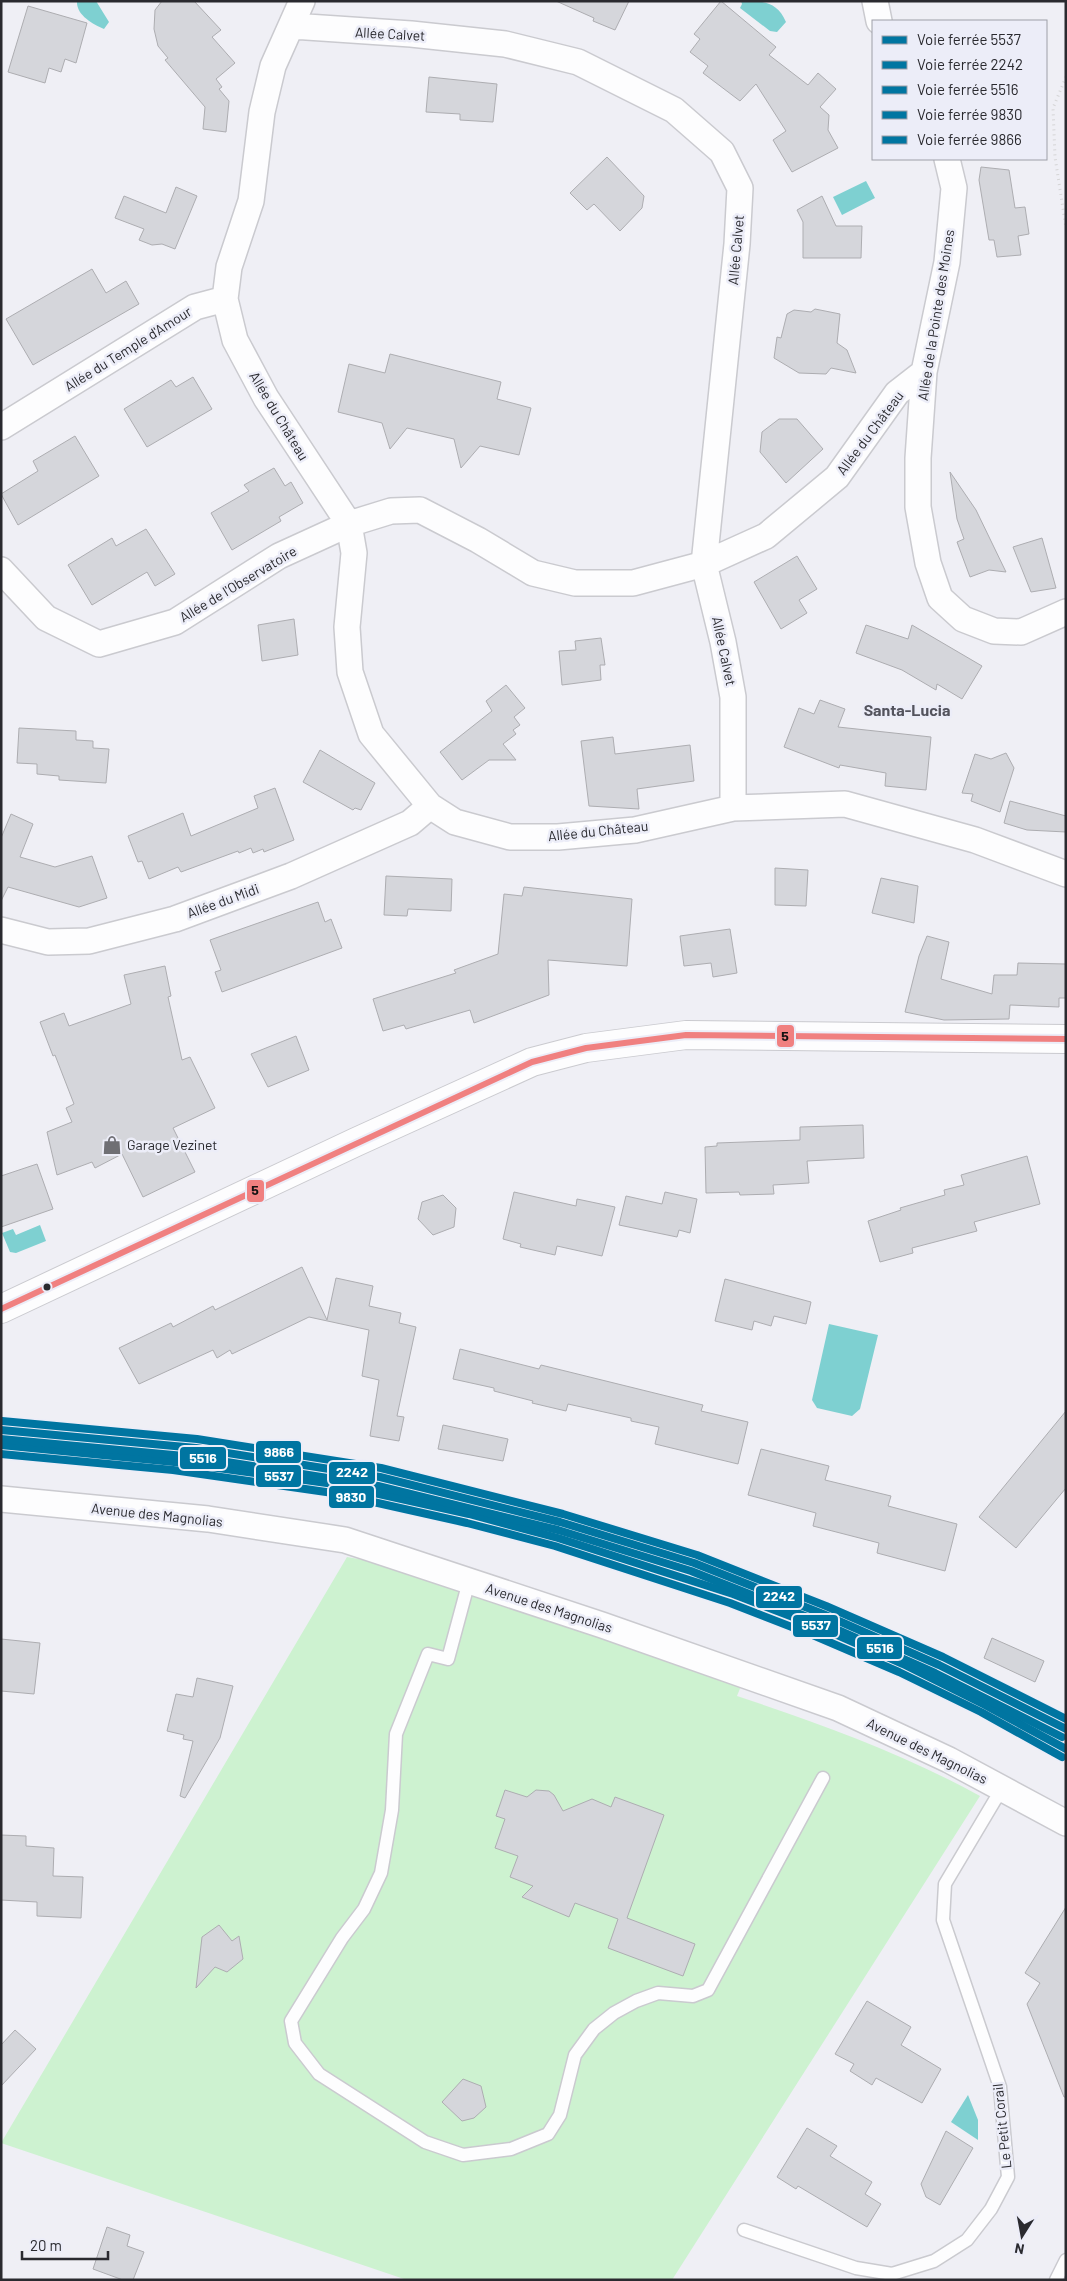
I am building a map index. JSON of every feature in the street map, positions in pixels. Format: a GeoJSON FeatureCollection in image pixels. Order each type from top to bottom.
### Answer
{"type":"FeatureCollection","features":[{"type":"Feature","properties":{"kind":"main road"},"geometry":{"type":"LineString","coordinates":[[1,1310],[356,1142],[532,1062],[586,1048],[686,1035],[1066,1039]]}},
{"type":"Feature","properties":{"kind":"street"},"geometry":{"type":"LineString","coordinates":[[225,300],[229,267],[251,201],[262,112],[273,66],[302,1]]}},
{"type":"Feature","properties":{"kind":"street"},"geometry":{"type":"LineString","coordinates":[[876,1],[879,20]]}},
{"type":"Feature","properties":{"kind":"street","name":"Allée Calvet"},"geometry":{"type":"LineString","coordinates":[[292,26],[411,34],[505,44],[578,62],[674,110],[722,152],[740,188],[737,244],[704,564],[723,642],[733,697],[733,808]]}},
{"type":"Feature","properties":{"kind":"street","name":"Allée de la Pointe des Moines"},"geometry":{"type":"LineString","coordinates":[[947,160],[954,188],[947,262],[924,372],[918,458],[918,507],[928,563],[940,598],[963,620],[994,631],[1021,632],[1054,619],[1066,612]]}},
{"type":"Feature","properties":{"kind":"street","name":"Allée du Temple d'Amour"},"geometry":{"type":"LineString","coordinates":[[1,428],[196,307],[225,300]]}},
{"type":"Feature","properties":{"kind":"street","name":"Allée du Château"},"geometry":{"type":"LineString","coordinates":[[225,300],[235,340],[266,398],[349,524],[354,553],[347,627],[350,672],[371,734],[430,806],[455,822],[510,837],[558,837],[635,830],[733,808],[845,804],[976,840],[1066,874]]}},
{"type":"Feature","properties":{"kind":"street","name":"Allée du Château"},"geometry":{"type":"LineString","coordinates":[[349,524],[391,511],[420,510],[478,540],[533,573],[575,583],[633,583],[704,564],[766,536],[837,477],[897,393],[924,372]]}},
{"type":"Feature","properties":{"kind":"street","name":"Allée de l'Observatoire"},"geometry":{"type":"LineString","coordinates":[[1,570],[46,618],[99,644],[176,622],[279,556],[349,524]]}},
{"type":"Feature","properties":{"kind":"street","name":"Allée du Midi"},"geometry":{"type":"LineString","coordinates":[[1,930],[48,942],[89,941],[175,919],[291,876],[410,823],[430,806]]}},
{"type":"Feature","properties":{"kind":"street","name":"Avenue des Magnolias"},"geometry":{"type":"LineString","coordinates":[[1,1499],[208,1519],[345,1540],[602,1625],[838,1708],[1005,1788],[1066,1823]]}},
{"type":"Feature","properties":{"kind":"lane"},"geometry":{"type":"LineString","coordinates":[[469,1581],[448,1660],[428,1654],[396,1734],[392,1810],[381,1873],[364,1909],[342,1938],[291,2021],[295,2043],[319,2074],[425,2142],[463,2155],[511,2148],[548,2134],[560,2114],[575,2055],[594,2029],[614,2013],[636,2001],[658,1993],[693,1996],[708,1990],[823,1778]]}},
{"type":"Feature","properties":{"kind":"lane","name":"Le Petit Corail"},"geometry":{"type":"LineString","coordinates":[[744,2230],[854,2274],[892,2274],[934,2261],[967,2240],[991,2209],[1008,2177],[1000,2087],[943,1920],[946,1884],[995,1800],[1005,1788]]}},
{"type":"Feature","properties":{"kind":"lane"},"geometry":{"type":"LineString","coordinates":[[1056,2280],[1066,2260]]}},
{"type":"Feature","properties":{"kind":"path"},"geometry":{"type":"LineString","coordinates":[[1066,77],[1053,108],[1055,157],[1066,228]]}},
{"type":"Feature","properties":{"kind":"green space"},"geometry":{"type":"Polygon","coordinates":[[[347,1557],[399,1566],[741,1686],[737,1696],[861,1740],[921,1766],[980,1796],[672,2280],[407,2280],[1,2143],[347,1557]]]}},
{"type":"Feature","properties":{"kind":"water"},"geometry":{"type":"Polygon","coordinates":[[[77,1],[96,1],[109,22],[104,29],[82,15],[77,6],[77,1]]]}},
{"type":"Feature","properties":{"kind":"water"},"geometry":{"type":"Polygon","coordinates":[[[741,1],[767,3],[778,9],[786,22],[777,32],[770,31],[740,8],[741,1]]]}},
{"type":"Feature","properties":{"kind":"water"},"geometry":{"type":"Polygon","coordinates":[[[866,181],[875,198],[842,215],[833,197],[866,181]]]}},
{"type":"Feature","properties":{"kind":"water"},"geometry":{"type":"Polygon","coordinates":[[[40,1225],[46,1241],[16,1253],[10,1252],[2,1233],[13,1229],[16,1235],[40,1225]]]}},
{"type":"Feature","properties":{"kind":"water"},"geometry":{"type":"Polygon","coordinates":[[[829,1324],[878,1335],[860,1409],[852,1416],[817,1408],[812,1400],[829,1324]]]}},
{"type":"Feature","properties":{"kind":"water"},"geometry":{"type":"Polygon","coordinates":[[[968,2095],[978,2120],[978,2140],[951,2122],[968,2095]]]}},
{"type":"Feature","properties":{"kind":"building"},"geometry":{"type":"Polygon","coordinates":[[[162,1],[194,1],[221,30],[212,37],[235,63],[216,79],[222,87],[219,89],[229,101],[226,132],[203,129],[205,107],[165,60],[168,58],[158,46],[154,29],[155,10],[162,1]]]}},
{"type":"Feature","properties":{"kind":"building"},"geometry":{"type":"Polygon","coordinates":[[[556,1],[629,1],[615,30],[593,21],[594,18],[556,1]]]}},
{"type":"Feature","properties":{"kind":"building"},"geometry":{"type":"Polygon","coordinates":[[[721,1],[776,47],[769,55],[808,85],[818,73],[836,89],[820,107],[829,115],[828,130],[838,148],[792,172],[773,140],[786,131],[756,84],[740,101],[703,73],[708,66],[690,52],[700,39],[694,34],[721,1]]]}},
{"type":"Feature","properties":{"kind":"building"},"geometry":{"type":"Polygon","coordinates":[[[28,6],[87,23],[76,63],[65,59],[61,72],[49,68],[45,83],[8,72],[28,6]]]}},
{"type":"Feature","properties":{"kind":"building"},"geometry":{"type":"Polygon","coordinates":[[[429,77],[497,84],[493,122],[460,120],[460,114],[426,112],[429,77]]]}},
{"type":"Feature","properties":{"kind":"building"},"geometry":{"type":"Polygon","coordinates":[[[607,157],[644,196],[642,208],[620,231],[594,204],[587,210],[570,193],[607,157]]]}},
{"type":"Feature","properties":{"kind":"building"},"geometry":{"type":"Polygon","coordinates":[[[981,167],[1009,170],[1015,208],[1025,207],[1029,234],[1018,236],[1021,255],[997,257],[994,240],[989,240],[979,180],[981,167]]]}},
{"type":"Feature","properties":{"kind":"building"},"geometry":{"type":"Polygon","coordinates":[[[176,187],[197,196],[175,249],[162,244],[152,245],[139,240],[144,229],[115,218],[124,196],[166,213],[176,187]]]}},
{"type":"Feature","properties":{"kind":"building"},"geometry":{"type":"Polygon","coordinates":[[[822,196],[836,226],[862,226],[861,258],[803,258],[803,222],[797,210],[822,196]]]}},
{"type":"Feature","properties":{"kind":"building"},"geometry":{"type":"Polygon","coordinates":[[[92,269],[106,293],[126,281],[139,304],[33,365],[6,319],[92,269]]]}},
{"type":"Feature","properties":{"kind":"building"},"geometry":{"type":"Polygon","coordinates":[[[815,309],[840,314],[837,343],[847,350],[856,373],[831,368],[826,374],[799,373],[774,358],[777,337],[781,338],[787,314],[794,310],[811,312],[815,309]]]}},
{"type":"Feature","properties":{"kind":"building"},"geometry":{"type":"Polygon","coordinates":[[[390,354],[501,382],[497,399],[531,408],[519,455],[480,446],[461,468],[454,439],[407,428],[390,449],[382,423],[338,412],[349,364],[385,373],[390,354]]]}},
{"type":"Feature","properties":{"kind":"building"},"geometry":{"type":"Polygon","coordinates":[[[193,377],[212,409],[147,447],[124,409],[171,380],[176,387],[193,377]]]}},
{"type":"Feature","properties":{"kind":"building"},"geometry":{"type":"Polygon","coordinates":[[[779,419],[797,419],[823,449],[786,483],[760,452],[762,432],[779,419]]]}},
{"type":"Feature","properties":{"kind":"building"},"geometry":{"type":"Polygon","coordinates":[[[75,436],[99,476],[18,525],[1,494],[38,471],[33,461],[75,436]]]}},
{"type":"Feature","properties":{"kind":"building"},"geometry":{"type":"Polygon","coordinates":[[[274,468],[285,486],[291,482],[303,503],[279,517],[281,521],[232,550],[211,513],[249,491],[244,485],[274,468]]]}},
{"type":"Feature","properties":{"kind":"building"},"geometry":{"type":"Polygon","coordinates":[[[950,472],[976,510],[1006,572],[989,570],[970,577],[957,542],[964,539],[957,519],[950,472]]]}},
{"type":"Feature","properties":{"kind":"building"},"geometry":{"type":"Polygon","coordinates":[[[146,529],[175,574],[155,586],[147,572],[92,605],[68,565],[112,538],[116,546],[146,529]]]}},
{"type":"Feature","properties":{"kind":"building"},"geometry":{"type":"Polygon","coordinates":[[[1042,538],[1056,588],[1031,592],[1013,547],[1042,538]]]}},
{"type":"Feature","properties":{"kind":"building"},"geometry":{"type":"Polygon","coordinates":[[[797,556],[817,589],[799,600],[807,613],[781,629],[754,582],[797,556]]]}},
{"type":"Feature","properties":{"kind":"building"},"geometry":{"type":"Polygon","coordinates":[[[294,619],[298,655],[262,661],[258,625],[294,619]]]}},
{"type":"Feature","properties":{"kind":"building"},"geometry":{"type":"Polygon","coordinates":[[[866,625],[908,639],[912,625],[982,666],[962,699],[937,684],[936,690],[902,670],[856,653],[866,625]]]}},
{"type":"Feature","properties":{"kind":"building"},"geometry":{"type":"Polygon","coordinates":[[[601,638],[605,665],[600,665],[601,680],[562,685],[559,651],[576,650],[575,641],[601,638]]]}},
{"type":"Feature","properties":{"kind":"building"},"geometry":{"type":"Polygon","coordinates":[[[506,685],[525,708],[514,717],[520,725],[513,730],[516,734],[503,744],[516,760],[489,760],[462,780],[440,752],[492,711],[486,701],[506,685]]]}},
{"type":"Feature","properties":{"kind":"building"},"geometry":{"type":"Polygon","coordinates":[[[820,700],[845,709],[838,727],[931,737],[926,790],[885,786],[886,773],[840,765],[839,768],[784,747],[799,708],[814,714],[820,700]]]}},
{"type":"Feature","properties":{"kind":"building"},"geometry":{"type":"Polygon","coordinates":[[[19,728],[76,731],[76,740],[93,741],[93,748],[109,749],[106,783],[59,780],[59,776],[37,774],[37,764],[17,763],[19,728]]]}},
{"type":"Feature","properties":{"kind":"building"},"geometry":{"type":"Polygon","coordinates":[[[613,737],[615,754],[690,745],[694,781],[637,789],[639,809],[589,806],[581,741],[613,737]]]}},
{"type":"Feature","properties":{"kind":"building"},"geometry":{"type":"Polygon","coordinates":[[[320,750],[375,783],[361,810],[355,808],[353,810],[303,782],[320,750]]]}},
{"type":"Feature","properties":{"kind":"building"},"geometry":{"type":"Polygon","coordinates":[[[1006,753],[1014,768],[1000,812],[971,801],[973,794],[962,793],[975,754],[991,759],[1006,753]]]}},
{"type":"Feature","properties":{"kind":"building"},"geometry":{"type":"Polygon","coordinates":[[[275,788],[294,840],[264,852],[263,849],[253,853],[251,848],[239,853],[238,851],[181,872],[178,867],[149,879],[142,861],[138,862],[128,836],[183,813],[191,836],[258,808],[254,796],[275,788]]]}},
{"type":"Feature","properties":{"kind":"building"},"geometry":{"type":"Polygon","coordinates":[[[1010,801],[1066,816],[1066,832],[1027,830],[1004,823],[1010,801]]]}},
{"type":"Feature","properties":{"kind":"building"},"geometry":{"type":"Polygon","coordinates":[[[11,814],[33,824],[20,857],[55,867],[92,856],[107,898],[79,907],[8,887],[1,901],[1,838],[11,814]]]}},
{"type":"Feature","properties":{"kind":"building"},"geometry":{"type":"Polygon","coordinates":[[[775,868],[808,870],[806,906],[775,905],[775,868]]]}},
{"type":"Feature","properties":{"kind":"building"},"geometry":{"type":"Polygon","coordinates":[[[386,876],[452,879],[451,911],[408,909],[407,916],[384,915],[386,876]]]}},
{"type":"Feature","properties":{"kind":"building"},"geometry":{"type":"Polygon","coordinates":[[[881,878],[918,886],[914,923],[872,913],[881,878]]]}},
{"type":"Feature","properties":{"kind":"building"},"geometry":{"type":"Polygon","coordinates":[[[524,887],[632,899],[627,966],[548,960],[549,995],[474,1023],[470,1010],[406,1029],[404,1025],[383,1031],[373,999],[456,973],[454,970],[498,954],[504,894],[522,896],[524,887]]]}},
{"type":"Feature","properties":{"kind":"building"},"geometry":{"type":"Polygon","coordinates":[[[318,902],[325,922],[331,919],[342,948],[222,992],[215,972],[221,970],[210,940],[318,902]]]}},
{"type":"Feature","properties":{"kind":"building"},"geometry":{"type":"Polygon","coordinates":[[[730,929],[737,973],[713,977],[711,963],[684,966],[680,936],[730,929]]]}},
{"type":"Feature","properties":{"kind":"building"},"geometry":{"type":"Polygon","coordinates":[[[927,936],[949,942],[941,979],[992,994],[994,975],[1017,975],[1018,963],[1066,964],[1066,998],[1059,998],[1059,1007],[1010,1005],[1009,1019],[944,1020],[905,1012],[919,956],[927,936]]]}},
{"type":"Feature","properties":{"kind":"building"},"geometry":{"type":"Polygon","coordinates":[[[165,966],[171,996],[168,997],[182,1060],[190,1057],[215,1108],[173,1128],[195,1172],[143,1197],[122,1154],[95,1168],[92,1162],[57,1175],[47,1132],[72,1122],[66,1108],[74,1104],[40,1022],[64,1013],[69,1026],[131,1004],[124,975],[165,966]]]}},
{"type":"Feature","properties":{"kind":"building"},"geometry":{"type":"Polygon","coordinates":[[[296,1036],[309,1070],[268,1087],[251,1054],[296,1036]]]}},
{"type":"Feature","properties":{"kind":"building"},"geometry":{"type":"Polygon","coordinates":[[[863,1125],[864,1158],[807,1161],[809,1183],[773,1185],[774,1194],[706,1193],[705,1147],[717,1146],[717,1143],[800,1140],[800,1127],[863,1125]]]}},
{"type":"Feature","properties":{"kind":"building"},"geometry":{"type":"Polygon","coordinates":[[[1027,1156],[1040,1204],[974,1222],[977,1231],[912,1248],[913,1253],[880,1262],[868,1221],[901,1210],[900,1208],[945,1195],[944,1190],[964,1185],[961,1175],[1027,1156]]]}},
{"type":"Feature","properties":{"kind":"building"},"geometry":{"type":"Polygon","coordinates":[[[37,1164],[53,1209],[1,1227],[1,1176],[37,1164]]]}},
{"type":"Feature","properties":{"kind":"building"},"geometry":{"type":"Polygon","coordinates":[[[514,1192],[576,1206],[577,1199],[615,1207],[602,1256],[557,1246],[555,1255],[520,1247],[521,1244],[503,1239],[514,1192]]]}},
{"type":"Feature","properties":{"kind":"building"},"geometry":{"type":"Polygon","coordinates":[[[665,1192],[697,1199],[690,1233],[679,1230],[677,1237],[619,1225],[626,1196],[662,1204],[665,1192]]]}},
{"type":"Feature","properties":{"kind":"building"},"geometry":{"type":"Polygon","coordinates":[[[443,1195],[456,1208],[454,1227],[433,1235],[418,1219],[422,1202],[443,1195]]]}},
{"type":"Feature","properties":{"kind":"building"},"geometry":{"type":"Polygon","coordinates":[[[302,1267],[327,1320],[336,1278],[373,1286],[369,1306],[401,1313],[399,1323],[416,1327],[397,1416],[404,1417],[399,1441],[370,1436],[379,1380],[362,1376],[369,1330],[309,1317],[232,1354],[230,1350],[217,1358],[213,1350],[139,1384],[119,1348],[171,1323],[173,1327],[213,1306],[215,1310],[302,1267]]]}},
{"type":"Feature","properties":{"kind":"building"},"geometry":{"type":"Polygon","coordinates":[[[725,1279],[811,1302],[806,1324],[774,1316],[771,1326],[754,1321],[752,1330],[715,1321],[725,1279]]]}},
{"type":"Feature","properties":{"kind":"building"},"geometry":{"type":"Polygon","coordinates":[[[460,1349],[539,1369],[541,1365],[703,1405],[701,1411],[748,1422],[738,1464],[655,1444],[659,1427],[631,1421],[631,1418],[568,1404],[566,1411],[494,1391],[494,1388],[453,1379],[460,1349]]]}},
{"type":"Feature","properties":{"kind":"building"},"geometry":{"type":"Polygon","coordinates":[[[1066,1411],[1066,1488],[1016,1548],[979,1517],[1066,1411]]]}},
{"type":"Feature","properties":{"kind":"building"},"geometry":{"type":"Polygon","coordinates":[[[443,1425],[508,1439],[503,1461],[438,1449],[443,1425]]]}},
{"type":"Feature","properties":{"kind":"building"},"geometry":{"type":"Polygon","coordinates":[[[761,1449],[829,1466],[825,1480],[891,1496],[888,1506],[957,1524],[945,1571],[877,1553],[879,1543],[813,1526],[816,1513],[748,1495],[761,1449]]]}},
{"type":"Feature","properties":{"kind":"building"},"geometry":{"type":"Polygon","coordinates":[[[992,1638],[1044,1661],[1035,1682],[984,1658],[992,1638]]]}},
{"type":"Feature","properties":{"kind":"building"},"geometry":{"type":"Polygon","coordinates":[[[1,1639],[40,1643],[34,1694],[1,1691],[1,1639]]]}},
{"type":"Feature","properties":{"kind":"building"},"geometry":{"type":"Polygon","coordinates":[[[197,1678],[233,1686],[220,1738],[185,1798],[180,1796],[193,1741],[183,1739],[184,1735],[167,1731],[176,1694],[193,1697],[197,1678]]]}},
{"type":"Feature","properties":{"kind":"building"},"geometry":{"type":"Polygon","coordinates":[[[505,1790],[527,1797],[536,1790],[549,1791],[554,1795],[563,1811],[592,1799],[611,1807],[615,1797],[664,1815],[627,1918],[695,1944],[683,1976],[608,1948],[618,1919],[575,1903],[569,1917],[522,1897],[533,1886],[510,1877],[518,1856],[495,1848],[505,1819],[496,1816],[505,1790]]]}},
{"type":"Feature","properties":{"kind":"building"},"geometry":{"type":"Polygon","coordinates":[[[1,1835],[26,1836],[26,1846],[54,1848],[53,1876],[83,1877],[81,1918],[37,1916],[37,1902],[1,1900],[1,1835]]]}},
{"type":"Feature","properties":{"kind":"building"},"geometry":{"type":"Polygon","coordinates":[[[1066,1907],[1066,2097],[1064,2097],[1027,2004],[1040,1983],[1025,1973],[1066,1907]]]}},
{"type":"Feature","properties":{"kind":"building"},"geometry":{"type":"Polygon","coordinates":[[[219,1925],[232,1941],[239,1936],[243,1959],[227,1972],[215,1967],[196,1988],[202,1937],[219,1925]]]}},
{"type":"Feature","properties":{"kind":"building"},"geometry":{"type":"Polygon","coordinates":[[[867,2001],[911,2027],[901,2045],[941,2069],[922,2103],[876,2078],[872,2085],[850,2071],[854,2064],[835,2054],[867,2001]]]}},
{"type":"Feature","properties":{"kind":"building"},"geometry":{"type":"Polygon","coordinates":[[[15,2030],[36,2049],[1,2086],[1,2045],[15,2030]]]}},
{"type":"Feature","properties":{"kind":"building"},"geometry":{"type":"Polygon","coordinates":[[[463,2079],[481,2086],[486,2107],[474,2118],[462,2121],[442,2102],[463,2079]]]}},
{"type":"Feature","properties":{"kind":"building"},"geometry":{"type":"Polygon","coordinates":[[[807,2128],[837,2146],[830,2156],[872,2182],[865,2194],[881,2204],[867,2227],[798,2186],[796,2189],[777,2177],[807,2128]]]}},
{"type":"Feature","properties":{"kind":"building"},"geometry":{"type":"Polygon","coordinates":[[[946,2131],[973,2148],[940,2205],[926,2197],[921,2184],[946,2131]]]}},
{"type":"Feature","properties":{"kind":"building"},"geometry":{"type":"Polygon","coordinates":[[[107,2227],[130,2235],[127,2246],[144,2252],[133,2280],[123,2280],[93,2269],[107,2227]]]}},
{"type":"Feature","properties":{"kind":"rail line","name":"9866"},"geometry":{"type":"LineString","coordinates":[[2,1421],[197,1439],[381,1468],[563,1514],[697,1555],[826,1606],[943,1657],[1066,1719]]}},
{"type":"Feature","properties":{"kind":"rail line","name":"2242"},"geometry":{"type":"LineString","coordinates":[[1,1430],[196,1448],[380,1477],[560,1522],[694,1563],[823,1614],[939,1665],[1066,1729]]}},
{"type":"Feature","properties":{"kind":"rail line","name":"5516"},"geometry":{"type":"LineString","coordinates":[[1,1439],[195,1457],[378,1486],[558,1530],[691,1571],[820,1622],[935,1673],[1062,1737]]}},
{"type":"Feature","properties":{"kind":"rail line","name":"5537"},"geometry":{"type":"LineString","coordinates":[[1,1445],[174,1462],[334,1484],[469,1514],[558,1538],[733,1594],[819,1627],[903,1664],[985,1705],[1066,1749]]}},
{"type":"Feature","properties":{"kind":"rail line","name":"9830"},"geometry":{"type":"LineString","coordinates":[[1,1454],[173,1470],[333,1493],[467,1523],[555,1546],[730,1603],[815,1636],[899,1672],[981,1712],[1062,1757]]}},
{"type":"Feature","properties":{"kind":"transit line","name":"5"},"geometry":{"type":"LineString","coordinates":[[1,1309],[532,1062],[586,1048],[686,1035],[1066,1039]]}},
{"type":"Feature","properties":{"kind":"place","name":"Garage Vezinet"},"geometry":{"type":"Point","coordinates":[112,1145]}},
{"type":"Feature","properties":{"kind":"district","name":"Santa-Lucia"},"geometry":{"type":"Point","coordinates":[907,710]}}]}
